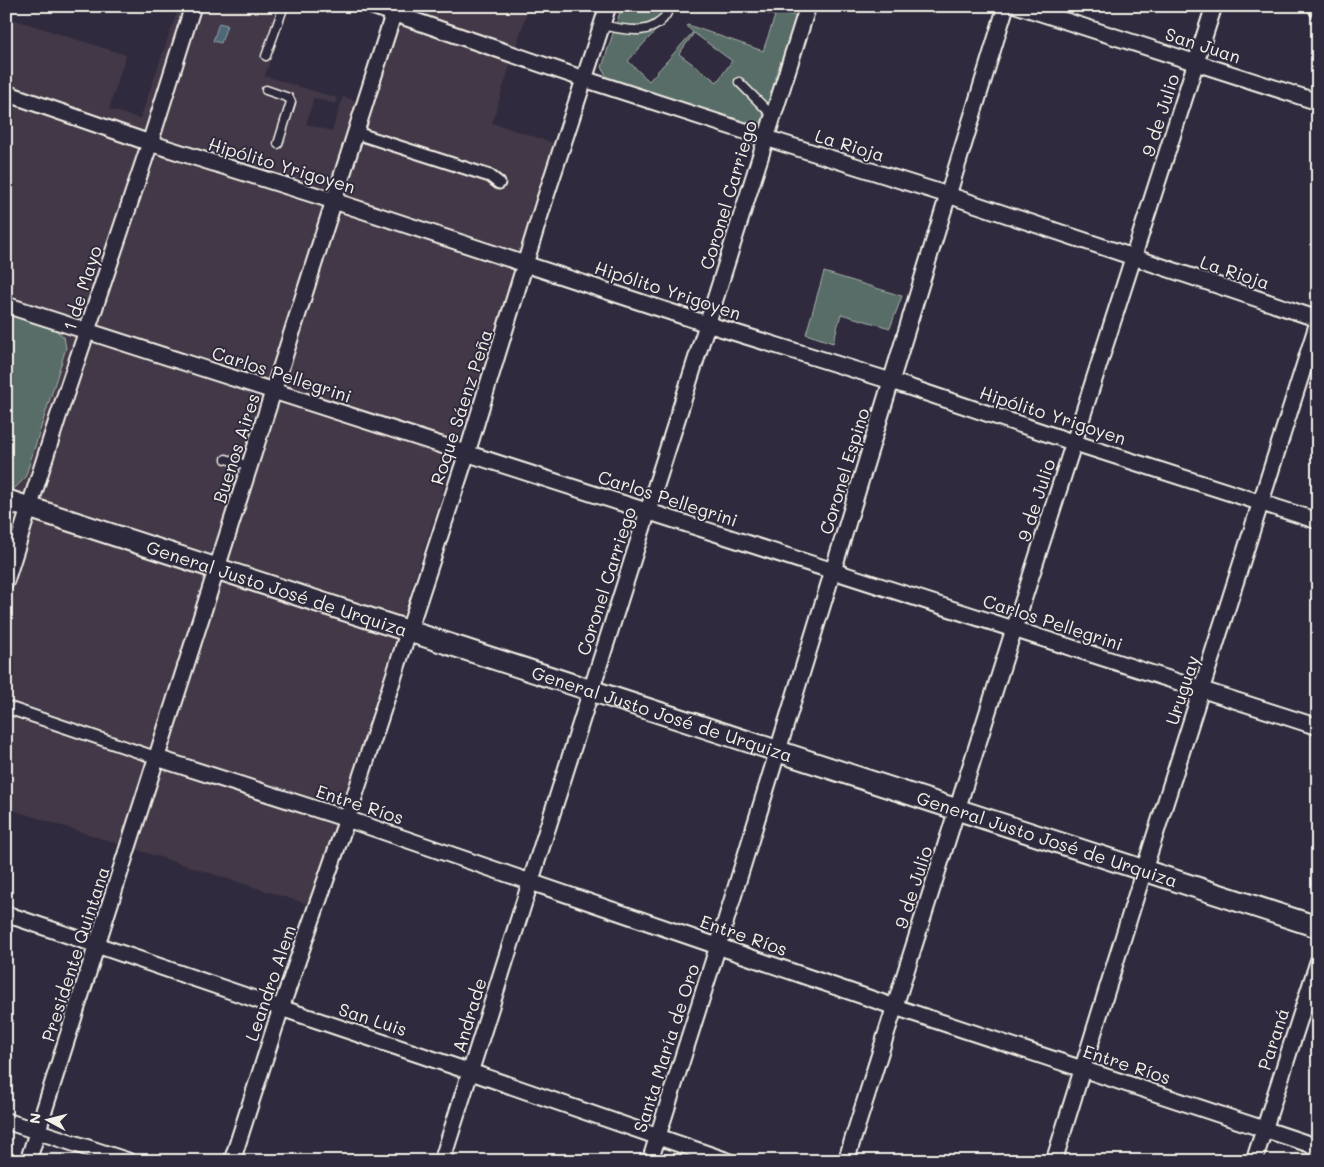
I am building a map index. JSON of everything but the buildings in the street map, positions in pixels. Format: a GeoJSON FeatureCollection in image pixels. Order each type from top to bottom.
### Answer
{"type":"FeatureCollection","features":[{"type":"Feature","properties":{"kind":"street","name":"1 de Mayo"},"geometry":{"type":"LineString","coordinates":[[6,581],[193,6]]}},
{"type":"Feature","properties":{"kind":"street","name":"La Rioja"},"geometry":{"type":"LineString","coordinates":[[372,6],[395,10],[584,79],[948,196],[1318,320]]}},
{"type":"Feature","properties":{"kind":"street","name":"Roque Sáenz Peña"},"geometry":{"type":"LineString","coordinates":[[347,819],[608,6]]}},
{"type":"Feature","properties":{"kind":"street","name":"Coronel Carriego"},"geometry":{"type":"LineString","coordinates":[[530,881],[808,6]]}},
{"type":"Feature","properties":{"kind":"street","name":"Coronel Espino"},"geometry":{"type":"LineString","coordinates":[[718,946],[1006,6]]}},
{"type":"Feature","properties":{"kind":"street","name":"San Juan"},"geometry":{"type":"LineString","coordinates":[[1019,6],[1318,102]]}},
{"type":"Feature","properties":{"kind":"street","name":"9 de Julio"},"geometry":{"type":"LineString","coordinates":[[846,1161],[1214,6]]}},
{"type":"Feature","properties":{"kind":"street"},"geometry":{"type":"LineString","coordinates":[[1316,6],[1318,11]]}},
{"type":"Feature","properties":{"kind":"street","name":"Buenos Aires"},"geometry":{"type":"LineString","coordinates":[[157,758],[395,10]]}},
{"type":"Feature","properties":{"kind":"street","name":"Hipólito Yrigoyen"},"geometry":{"type":"LineString","coordinates":[[6,94],[150,143],[526,263],[707,324],[891,381],[1075,443],[1318,521]]}},
{"type":"Feature","properties":{"kind":"street"},"geometry":{"type":"LineString","coordinates":[[356,133],[490,176],[498,183]]}},
{"type":"Feature","properties":{"kind":"street","name":"Carlos Pellegrini"},"geometry":{"type":"LineString","coordinates":[[6,305],[1318,727]]}},
{"type":"Feature","properties":{"kind":"street","name":"Uruguay"},"geometry":{"type":"LineString","coordinates":[[1054,1161],[1318,320]]}},
{"type":"Feature","properties":{"kind":"street","name":"General Justo José de Urquiza"},"geometry":{"type":"LineString","coordinates":[[6,500],[1318,927]]}},
{"type":"Feature","properties":{"kind":"street"},"geometry":{"type":"LineString","coordinates":[[6,707],[157,758]]}},
{"type":"Feature","properties":{"kind":"street","name":"Entre Ríos"},"geometry":{"type":"LineString","coordinates":[[157,758],[347,819],[895,1007],[1318,1147]]}},
{"type":"Feature","properties":{"kind":"street","name":"Presidente Quintana"},"geometry":{"type":"LineString","coordinates":[[28,1161],[157,758]]}},
{"type":"Feature","properties":{"kind":"street","name":"Leandro Alem"},"geometry":{"type":"LineString","coordinates":[[232,1161],[281,1008],[347,819]]}},
{"type":"Feature","properties":{"kind":"street","name":"Andrade"},"geometry":{"type":"LineString","coordinates":[[442,1161],[530,881]]}},
{"type":"Feature","properties":{"kind":"street","name":"San Luis"},"geometry":{"type":"LineString","coordinates":[[6,914],[728,1161]]}},
{"type":"Feature","properties":{"kind":"street","name":"Santa María de Oro"},"geometry":{"type":"LineString","coordinates":[[650,1161],[718,946]]}},
{"type":"Feature","properties":{"kind":"street","name":"Paraná"},"geometry":{"type":"LineString","coordinates":[[1254,1161],[1318,962]]}},
{"type":"Feature","properties":{"kind":"street"},"geometry":{"type":"LineString","coordinates":[[6,1121],[128,1161]]}},
{"type":"Feature","properties":{"kind":"lane"},"geometry":{"type":"LineString","coordinates":[[266,56],[284,6]]}},
{"type":"Feature","properties":{"kind":"lane"},"geometry":{"type":"LineString","coordinates":[[602,25],[624,31],[642,30],[661,23],[670,6]]}},
{"type":"Feature","properties":{"kind":"lane"},"geometry":{"type":"LineString","coordinates":[[739,82],[772,116]]}},
{"type":"Feature","properties":{"kind":"lane"},"geometry":{"type":"LineString","coordinates":[[266,90],[289,98],[290,102],[278,144]]}},
{"type":"Feature","properties":{"kind":"lane"},"geometry":{"type":"LineString","coordinates":[[226,459],[250,466]]}},
{"type":"Feature","properties":{"kind":"shaded area"},"geometry":{"type":"Polygon","coordinates":[[[179,6],[288,6],[265,76],[337,98],[335,104],[314,98],[306,124],[332,131],[343,97],[374,104],[405,6],[529,6],[492,123],[554,143],[310,905],[6,808],[6,17],[126,55],[109,109],[140,119],[179,6]]]}},
{"type":"Feature","properties":{"kind":"shaded area"},"geometry":{"type":"Polygon","coordinates":[[[45,1151],[54,1151],[86,1161],[42,1161],[45,1151]]]}},
{"type":"Feature","properties":{"kind":"green space"},"geometry":{"type":"Polygon","coordinates":[[[622,6],[678,6],[628,61],[649,81],[693,32],[686,26],[688,25],[763,51],[775,16],[746,6],[763,6],[796,16],[762,121],[754,126],[607,78],[602,67],[622,6]],[[694,33],[679,54],[717,82],[732,61],[694,33]]]}},
{"type":"Feature","properties":{"kind":"green space"},"geometry":{"type":"Polygon","coordinates":[[[824,272],[902,296],[890,328],[841,314],[833,343],[806,334],[824,272]]]}},
{"type":"Feature","properties":{"kind":"green space"},"geometry":{"type":"Polygon","coordinates":[[[6,314],[55,330],[64,337],[66,348],[25,478],[15,488],[6,491],[6,314]]]}},
{"type":"Feature","properties":{"kind":"water"},"geometry":{"type":"Polygon","coordinates":[[[219,23],[227,25],[221,43],[213,41],[219,23]]]}}]}
